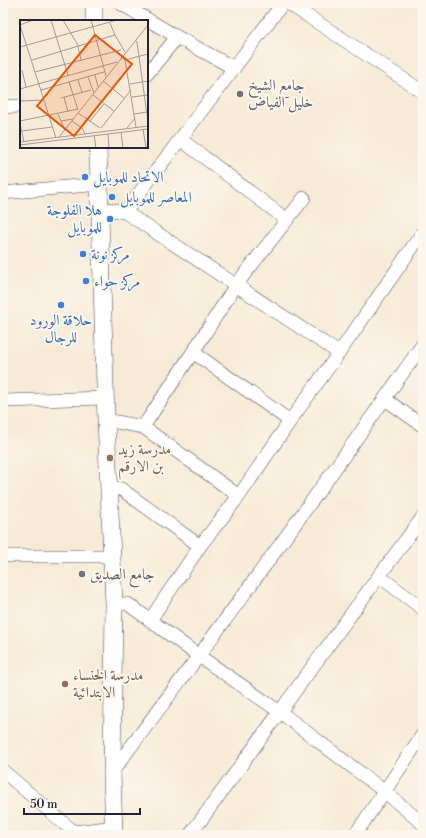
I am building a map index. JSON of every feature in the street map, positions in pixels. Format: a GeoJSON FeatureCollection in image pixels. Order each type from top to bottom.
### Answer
{"type":"FeatureCollection","features":[{"type":"Feature","properties":{"kind":"street"},"geometry":{"type":"LineString","coordinates":[[94,3],[94,20]]}},
{"type":"Feature","properties":{"kind":"street"},"geometry":{"type":"LineString","coordinates":[[120,3],[148,20]]}},
{"type":"Feature","properties":{"kind":"street"},"geometry":{"type":"LineString","coordinates":[[125,212],[283,3]]}},
{"type":"Feature","properties":{"kind":"street"},"geometry":{"type":"LineString","coordinates":[[288,3],[420,86]]}},
{"type":"Feature","properties":{"kind":"street"},"geometry":{"type":"LineString","coordinates":[[148,20],[177,38],[234,68]]}},
{"type":"Feature","properties":{"kind":"street"},"geometry":{"type":"LineString","coordinates":[[148,73],[177,38]]}},
{"type":"Feature","properties":{"kind":"street"},"geometry":{"type":"LineString","coordinates":[[3,107],[20,106]]}},
{"type":"Feature","properties":{"kind":"street"},"geometry":{"type":"LineString","coordinates":[[180,139],[287,220]]}},
{"type":"Feature","properties":{"kind":"street"},"geometry":{"type":"LineString","coordinates":[[3,771],[72,833],[114,831],[112,772],[114,604],[105,398],[98,148]]}},
{"type":"Feature","properties":{"kind":"street"},"geometry":{"type":"LineString","coordinates":[[3,193],[99,184]]}},
{"type":"Feature","properties":{"kind":"street"},"geometry":{"type":"LineString","coordinates":[[143,427],[236,285],[304,198]]}},
{"type":"Feature","properties":{"kind":"street"},"geometry":{"type":"LineString","coordinates":[[100,208],[125,212],[339,353]]}},
{"type":"Feature","properties":{"kind":"street"},"geometry":{"type":"LineString","coordinates":[[150,620],[200,546],[239,496],[423,232]]}},
{"type":"Feature","properties":{"kind":"street"},"geometry":{"type":"LineString","coordinates":[[112,772],[199,656],[385,399],[423,344]]}},
{"type":"Feature","properties":{"kind":"street"},"geometry":{"type":"LineString","coordinates":[[193,352],[290,421]]}},
{"type":"Feature","properties":{"kind":"street"},"geometry":{"type":"LineString","coordinates":[[3,401],[105,398]]}},
{"type":"Feature","properties":{"kind":"street"},"geometry":{"type":"LineString","coordinates":[[385,399],[423,426]]}},
{"type":"Feature","properties":{"kind":"street"},"geometry":{"type":"LineString","coordinates":[[106,420],[143,427],[239,496]]}},
{"type":"Feature","properties":{"kind":"street"},"geometry":{"type":"LineString","coordinates":[[109,487],[121,489],[200,546]]}},
{"type":"Feature","properties":{"kind":"street"},"geometry":{"type":"LineString","coordinates":[[190,835],[423,517]]}},
{"type":"Feature","properties":{"kind":"street"},"geometry":{"type":"LineString","coordinates":[[3,556],[112,556]]}},
{"type":"Feature","properties":{"kind":"street"},"geometry":{"type":"LineString","coordinates":[[379,576],[423,608]]}},
{"type":"Feature","properties":{"kind":"street"},"geometry":{"type":"LineString","coordinates":[[114,604],[128,604],[199,656],[280,712],[423,824]]}},
{"type":"Feature","properties":{"kind":"street"},"geometry":{"type":"LineString","coordinates":[[355,835],[423,734]]}},
{"type":"Feature","properties":{"kind":"place","name":"جامع الشيخ خليل الفياض"},"geometry":{"type":"Point","coordinates":[240,94]}},
{"type":"Feature","properties":{"kind":"place","name":"الاتحاد للموبايل"},"geometry":{"type":"Point","coordinates":[85,177]}},
{"type":"Feature","properties":{"kind":"place","name":"المعاصر للموبايل"},"geometry":{"type":"Point","coordinates":[112,197]}},
{"type":"Feature","properties":{"kind":"place","name":"هلا الفلوجة للموبايل"},"geometry":{"type":"Point","coordinates":[110,219]}},
{"type":"Feature","properties":{"kind":"place","name":"مركز نونة"},"geometry":{"type":"Point","coordinates":[83,254]}},
{"type":"Feature","properties":{"kind":"place","name":"مركز حواء"},"geometry":{"type":"Point","coordinates":[86,281]}},
{"type":"Feature","properties":{"kind":"place","name":"حلاقة الورود للرجال"},"geometry":{"type":"Point","coordinates":[61,305]}},
{"type":"Feature","properties":{"kind":"place","name":"مدرسة زيد بن الارقم"},"geometry":{"type":"Point","coordinates":[110,458]}},
{"type":"Feature","properties":{"kind":"place","name":"جامع الصديق"},"geometry":{"type":"Point","coordinates":[82,574]}},
{"type":"Feature","properties":{"kind":"place","name":"مدرسة الخنساء الابتدائية"},"geometry":{"type":"Point","coordinates":[65,684]}}]}
